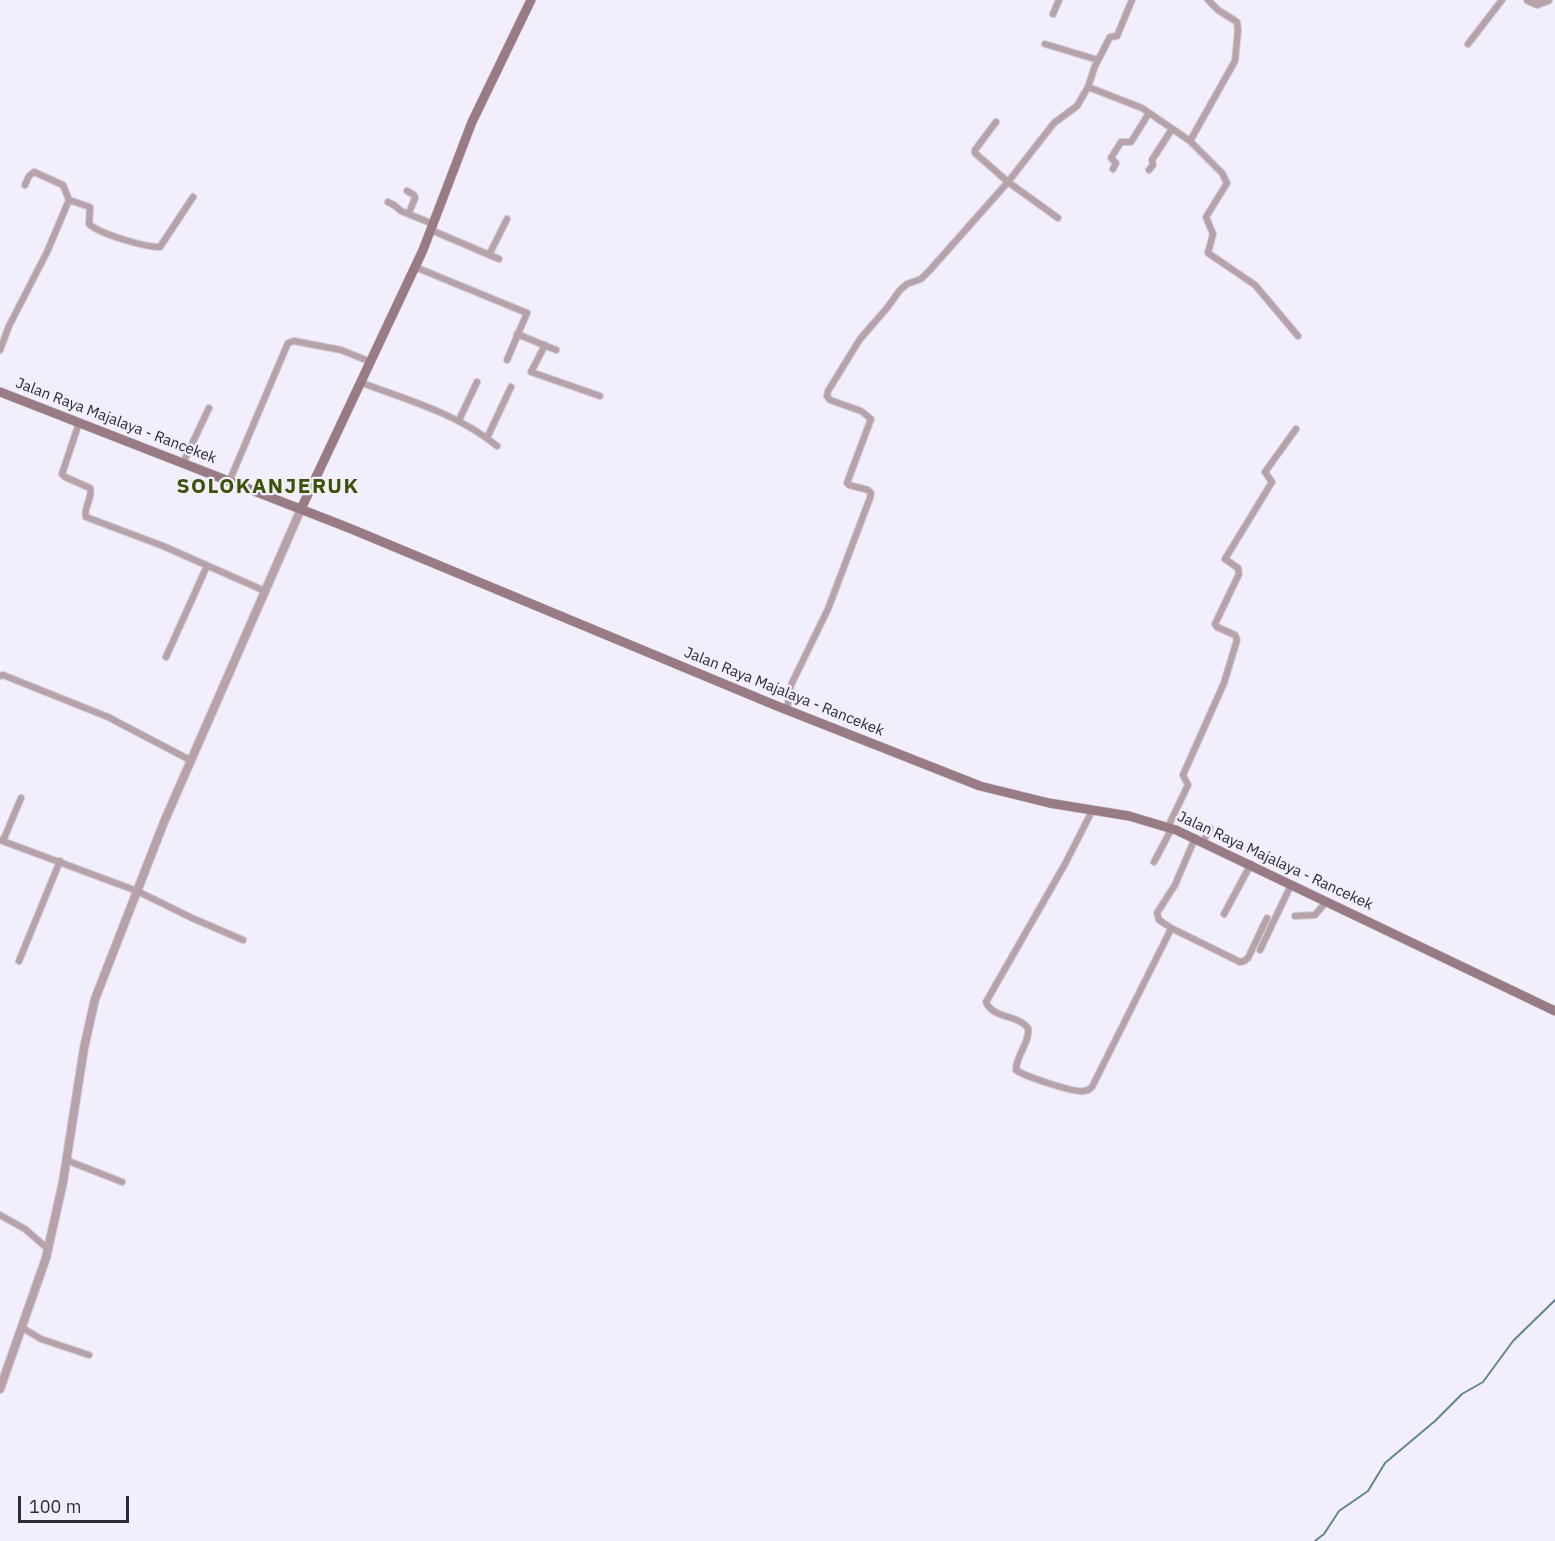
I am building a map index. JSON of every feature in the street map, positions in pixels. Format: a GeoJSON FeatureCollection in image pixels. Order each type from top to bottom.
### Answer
{"type":"FeatureCollection","features":[{"type":"Feature","properties":{"kind":"main road"},"geometry":{"type":"LineString","coordinates":[[301,509],[415,267],[472,122],[531,0]]}},
{"type":"Feature","properties":{"kind":"main road","name":"Jalan Raya Majalaya - Rancekek"},"geometry":{"type":"LineString","coordinates":[[0,392],[301,509],[980,786],[1028,799],[1129,816],[1170,828],[1251,864],[1555,1011]]}},
{"type":"Feature","properties":{"kind":"street"},"geometry":{"type":"LineString","coordinates":[[1053,14],[1059,0]]}},
{"type":"Feature","properties":{"kind":"street"},"geometry":{"type":"LineString","coordinates":[[787,709],[791,685],[828,609],[871,493],[847,483],[871,419],[861,411],[830,400],[827,396],[828,391],[860,339],[900,290],[907,284],[921,279],[930,270],[1008,182],[1054,123],[1077,106],[1110,37],[1117,36],[1132,0]]}},
{"type":"Feature","properties":{"kind":"street"},"geometry":{"type":"LineString","coordinates":[[1190,141],[1220,92],[1237,54],[1237,22],[1218,10],[1208,0]]}},
{"type":"Feature","properties":{"kind":"street"},"geometry":{"type":"LineString","coordinates":[[1468,44],[1503,0]]}},
{"type":"Feature","properties":{"kind":"street"},"geometry":{"type":"LineString","coordinates":[[1528,0],[1537,4],[1548,0]]}},
{"type":"Feature","properties":{"kind":"street"},"geometry":{"type":"LineString","coordinates":[[1045,44],[1098,60]]}},
{"type":"Feature","properties":{"kind":"street"},"geometry":{"type":"LineString","coordinates":[[1088,87],[1135,105],[1149,113],[1190,141],[1222,173],[1227,183],[1206,217],[1213,234],[1208,253],[1254,285],[1298,336]]}},
{"type":"Feature","properties":{"kind":"street"},"geometry":{"type":"LineString","coordinates":[[1113,169],[1116,163],[1111,158],[1121,142],[1131,142],[1149,113]]}},
{"type":"Feature","properties":{"kind":"street"},"geometry":{"type":"LineString","coordinates":[[996,122],[974,151],[1008,182],[1058,218]]}},
{"type":"Feature","properties":{"kind":"street"},"geometry":{"type":"LineString","coordinates":[[1149,170],[1153,165],[1152,160],[1172,129]]}},
{"type":"Feature","properties":{"kind":"street"},"geometry":{"type":"LineString","coordinates":[[0,350],[9,326],[47,252],[69,200],[63,185],[34,172],[29,176],[25,185]]}},
{"type":"Feature","properties":{"kind":"street"},"geometry":{"type":"LineString","coordinates":[[407,191],[416,198],[409,213]]}},
{"type":"Feature","properties":{"kind":"street"},"geometry":{"type":"LineString","coordinates":[[69,200],[90,207],[89,224],[99,231],[160,247],[193,197]]}},
{"type":"Feature","properties":{"kind":"street"},"geometry":{"type":"LineString","coordinates":[[388,202],[401,212],[409,213],[469,248],[499,259]]}},
{"type":"Feature","properties":{"kind":"street"},"geometry":{"type":"LineString","coordinates":[[489,255],[507,219]]}},
{"type":"Feature","properties":{"kind":"street"},"geometry":{"type":"LineString","coordinates":[[415,267],[527,313],[507,360]]}},
{"type":"Feature","properties":{"kind":"street"},"geometry":{"type":"LineString","coordinates":[[517,334],[556,350]]}},
{"type":"Feature","properties":{"kind":"street"},"geometry":{"type":"LineString","coordinates":[[229,482],[288,343],[294,341],[341,350],[371,362]]}},
{"type":"Feature","properties":{"kind":"street"},"geometry":{"type":"LineString","coordinates":[[545,345],[531,372],[600,396]]}},
{"type":"Feature","properties":{"kind":"street"},"geometry":{"type":"LineString","coordinates":[[459,420],[477,382]]}},
{"type":"Feature","properties":{"kind":"street"},"geometry":{"type":"LineString","coordinates":[[362,383],[459,420],[497,446]]}},
{"type":"Feature","properties":{"kind":"street"},"geometry":{"type":"LineString","coordinates":[[488,438],[511,387]]}},
{"type":"Feature","properties":{"kind":"street"},"geometry":{"type":"LineString","coordinates":[[183,464],[209,408]]}},
{"type":"Feature","properties":{"kind":"street"},"geometry":{"type":"LineString","coordinates":[[79,423],[62,474],[90,488],[86,517],[163,546],[265,591]]}},
{"type":"Feature","properties":{"kind":"street"},"geometry":{"type":"LineString","coordinates":[[1154,862],[1188,784],[1183,775],[1224,683],[1237,640],[1235,635],[1215,624],[1239,574],[1238,568],[1225,559],[1273,481],[1264,472],[1296,429]]}},
{"type":"Feature","properties":{"kind":"street"},"geometry":{"type":"LineString","coordinates":[[0,1389],[40,1278],[48,1249],[95,999],[190,760],[301,509]]}},
{"type":"Feature","properties":{"kind":"street"},"geometry":{"type":"LineString","coordinates":[[166,657],[207,566]]}},
{"type":"Feature","properties":{"kind":"street"},"geometry":{"type":"LineString","coordinates":[[0,676],[3,675],[108,717],[190,760]]}},
{"type":"Feature","properties":{"kind":"street"},"geometry":{"type":"LineString","coordinates":[[21,798],[2,840],[137,891],[243,940]]}},
{"type":"Feature","properties":{"kind":"street"},"geometry":{"type":"LineString","coordinates":[[1092,811],[1065,864],[987,997],[986,1002],[989,1009],[1020,1022],[1028,1028],[1029,1035],[1016,1064],[1016,1070],[1048,1083],[1083,1092],[1092,1087],[1171,928]]}},
{"type":"Feature","properties":{"kind":"street"},"geometry":{"type":"LineString","coordinates":[[1210,828],[1199,840],[1157,913],[1159,920],[1240,962],[1248,958],[1267,918]]}},
{"type":"Feature","properties":{"kind":"street"},"geometry":{"type":"LineString","coordinates":[[19,961],[60,861]]}},
{"type":"Feature","properties":{"kind":"street"},"geometry":{"type":"LineString","coordinates":[[1224,914],[1251,864]]}},
{"type":"Feature","properties":{"kind":"street"},"geometry":{"type":"LineString","coordinates":[[1260,950],[1291,885]]}},
{"type":"Feature","properties":{"kind":"street"},"geometry":{"type":"LineString","coordinates":[[1295,916],[1316,915],[1326,902]]}},
{"type":"Feature","properties":{"kind":"street"},"geometry":{"type":"LineString","coordinates":[[66,1160],[122,1182]]}},
{"type":"Feature","properties":{"kind":"street"},"geometry":{"type":"LineString","coordinates":[[0,1215],[25,1229],[48,1249]]}},
{"type":"Feature","properties":{"kind":"street"},"geometry":{"type":"LineString","coordinates":[[21,1328],[41,1339],[89,1355]]}},
{"type":"Feature","properties":{"kind":"waterway"},"geometry":{"type":"LineString","coordinates":[[1315,1541],[1324,1534],[1339,1511],[1368,1491],[1385,1463],[1435,1421],[1462,1394],[1483,1382],[1513,1341],[1555,1300]]}},
{"type":"Feature","properties":{"kind":"district","name":"SOLOKANJERUK"},"geometry":{"type":"Point","coordinates":[268,487]}}]}
